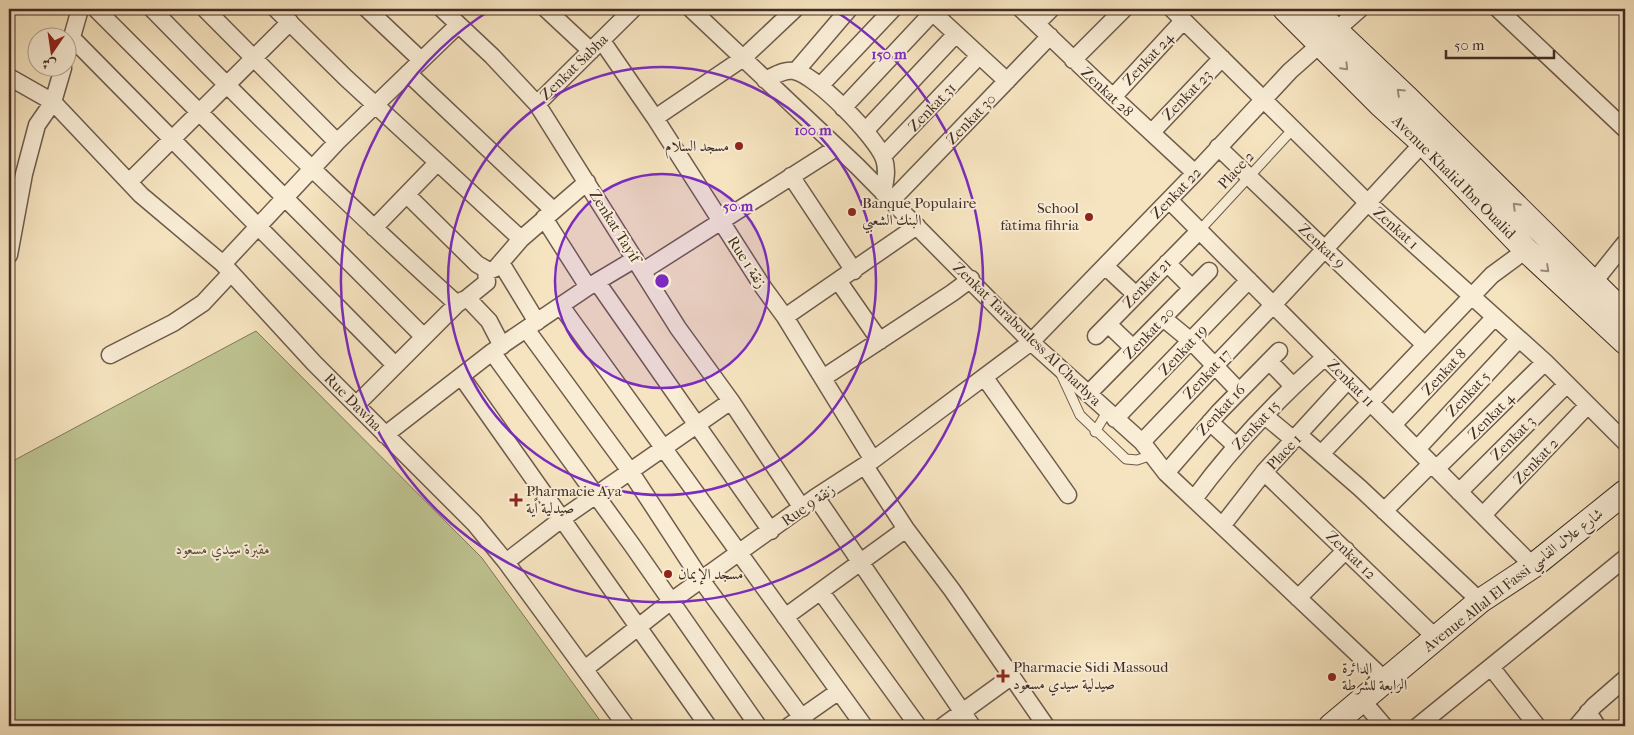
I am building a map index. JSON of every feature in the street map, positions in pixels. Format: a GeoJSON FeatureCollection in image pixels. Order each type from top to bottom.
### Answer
{"type":"FeatureCollection","features":[{"type":"Feature","properties":{"kind":"main road","name":"Avenue Khalid Ibn Oualid"},"geometry":{"type":"LineString","coordinates":[[1285,9],[1328,37],[1594,283],[1625,314]]}},
{"type":"Feature","properties":{"kind":"main road","name":"Avenue Khalid Ibn Oualid"},"geometry":{"type":"LineString","coordinates":[[1313,9],[1328,37],[1380,104],[1423,143],[1526,250],[1625,342]]}},
{"type":"Feature","properties":{"kind":"main road","name":"Avenue Allal El Fassi شارع علال الفاسي"},"geometry":{"type":"LineString","coordinates":[[1331,726],[1361,699],[1480,602],[1534,566],[1625,492]]}},
{"type":"Feature","properties":{"kind":"street"},"geometry":{"type":"LineString","coordinates":[[74,28],[80,9]]}},
{"type":"Feature","properties":{"kind":"street"},"geometry":{"type":"LineString","coordinates":[[96,9],[424,337]]}},
{"type":"Feature","properties":{"kind":"street"},"geometry":{"type":"LineString","coordinates":[[152,9],[227,86],[374,228],[489,321],[497,349],[596,496],[758,726]]}},
{"type":"Feature","properties":{"kind":"street"},"geometry":{"type":"LineString","coordinates":[[205,9],[337,142]]}},
{"type":"Feature","properties":{"kind":"street"},"geometry":{"type":"LineString","coordinates":[[367,9],[421,60]]}},
{"type":"Feature","properties":{"kind":"street","name":"Zenkat Tayif"},"geometry":{"type":"LineString","coordinates":[[442,9],[492,56],[537,104],[678,328],[731,400],[802,508]]}},
{"type":"Feature","properties":{"kind":"street","name":"Rue 1 زنقة"},"geometry":{"type":"LineString","coordinates":[[546,9],[597,46],[655,118],[823,378],[906,529],[952,590],[1046,726]]}},
{"type":"Feature","properties":{"kind":"street","name":"Zenkat Sabha"},"geometry":{"type":"LineString","coordinates":[[537,104],[633,9]]}},
{"type":"Feature","properties":{"kind":"street","name":"Zenkat Tarabouless Al Charbya"},"geometry":{"type":"LineString","coordinates":[[691,9],[917,226],[1031,342],[1147,449],[1166,473],[1384,680]]}},
{"type":"Feature","properties":{"kind":"street"},"geometry":{"type":"LineString","coordinates":[[796,71],[848,9]]}},
{"type":"Feature","properties":{"kind":"street"},"geometry":{"type":"LineString","coordinates":[[820,86],[893,9]]}},
{"type":"Feature","properties":{"kind":"street","name":"Zenkat 28"},"geometry":{"type":"LineString","coordinates":[[1021,9],[1037,22],[1113,98],[1196,173]]}},
{"type":"Feature","properties":{"kind":"street"},"geometry":{"type":"LineString","coordinates":[[1037,22],[1051,9]]}},
{"type":"Feature","properties":{"kind":"street"},"geometry":{"type":"LineString","coordinates":[[1073,60],[1124,9]]}},
{"type":"Feature","properties":{"kind":"street","name":"Zenkat 1"},"geometry":{"type":"LineString","coordinates":[[1172,9],[1367,202],[1544,362],[1625,442]]}},
{"type":"Feature","properties":{"kind":"street","name":"Zenkat 22"},"geometry":{"type":"LineString","coordinates":[[1031,342],[1196,173],[1263,98],[1360,9]]}},
{"type":"Feature","properties":{"kind":"street"},"geometry":{"type":"LineString","coordinates":[[1498,9],[1625,129]]}},
{"type":"Feature","properties":{"kind":"street"},"geometry":{"type":"LineString","coordinates":[[843,108],[931,10],[1007,81]]}},
{"type":"Feature","properties":{"kind":"street"},"geometry":{"type":"LineString","coordinates":[[655,118],[742,59],[789,11]]}},
{"type":"Feature","properties":{"kind":"street"},"geometry":{"type":"LineString","coordinates":[[129,182],[254,59],[284,13],[377,105],[521,239]]}},
{"type":"Feature","properties":{"kind":"street","name":"Zenkat 24"},"geometry":{"type":"LineString","coordinates":[[1113,98],[1183,21]]}},
{"type":"Feature","properties":{"kind":"street"},"geometry":{"type":"LineString","coordinates":[[110,355],[173,323],[203,303],[258,225],[337,142],[458,25]]}},
{"type":"Feature","properties":{"kind":"street"},"geometry":{"type":"LineString","coordinates":[[865,131],[956,34]]}},
{"type":"Feature","properties":{"kind":"street","name":"Zenkat 30"},"geometry":{"type":"LineString","coordinates":[[887,197],[1007,81],[1050,36]]}},
{"type":"Feature","properties":{"kind":"street"},"geometry":{"type":"LineString","coordinates":[[78,52],[258,225],[395,365]]}},
{"type":"Feature","properties":{"kind":"street","name":"Zenkat 31"},"geometry":{"type":"LineString","coordinates":[[883,156],[979,56]]}},
{"type":"Feature","properties":{"kind":"street","name":"Zenkat 23"},"geometry":{"type":"LineString","coordinates":[[1152,132],[1222,58]]}},
{"type":"Feature","properties":{"kind":"street"},"geometry":{"type":"LineString","coordinates":[[765,80],[783,71],[796,71],[820,86],[843,108],[865,131],[883,156],[887,197]]}},
{"type":"Feature","properties":{"kind":"street"},"geometry":{"type":"LineString","coordinates":[[408,73],[548,214],[592,285],[696,424],[771,531]]}},
{"type":"Feature","properties":{"kind":"street","name":"Rue Dawha"},"geometry":{"type":"LineString","coordinates":[[9,77],[53,102],[129,182],[180,230],[227,269],[314,364],[357,404],[385,435],[474,523],[586,668],[626,726]]}},
{"type":"Feature","properties":{"kind":"street"},"geometry":{"type":"LineString","coordinates":[[9,255],[24,174],[35,132],[42,115],[53,102],[60,78]]}},
{"type":"Feature","properties":{"kind":"street","name":"Zenkat 17"},"geometry":{"type":"LineString","coordinates":[[1147,449],[1215,365],[1423,143]]}},
{"type":"Feature","properties":{"kind":"street"},"geometry":{"type":"LineString","coordinates":[[385,435],[497,349],[592,285],[639,265],[720,221],[836,148]]}},
{"type":"Feature","properties":{"kind":"street","name":"Zenkat 9"},"geometry":{"type":"LineString","coordinates":[[1218,148],[1425,345]]}},
{"type":"Feature","properties":{"kind":"street"},"geometry":{"type":"LineString","coordinates":[[374,228],[438,163]]}},
{"type":"Feature","properties":{"kind":"street"},"geometry":{"type":"LineString","coordinates":[[791,176],[854,271]]}},
{"type":"Feature","properties":{"kind":"street"},"geometry":{"type":"LineString","coordinates":[[486,271],[492,271],[521,239],[587,182]]}},
{"type":"Feature","properties":{"kind":"street"},"geometry":{"type":"LineString","coordinates":[[357,404],[462,301],[487,282],[486,271],[407,195]]}},
{"type":"Feature","properties":{"kind":"street","name":"Zenkat 11"},"geometry":{"type":"LineString","coordinates":[[1169,200],[1534,566]]}},
{"type":"Feature","properties":{"kind":"street"},"geometry":{"type":"LineString","coordinates":[[785,317],[839,282],[917,226]]}},
{"type":"Feature","properties":{"kind":"street","name":"Zenkat 21"},"geometry":{"type":"LineString","coordinates":[[1096,336],[1135,294],[1199,231]]}},
{"type":"Feature","properties":{"kind":"street"},"geometry":{"type":"LineString","coordinates":[[1594,283],[1625,244]]}},
{"type":"Feature","properties":{"kind":"street"},"geometry":{"type":"LineString","coordinates":[[1321,454],[1492,276],[1526,250]]}},
{"type":"Feature","properties":{"kind":"street"},"geometry":{"type":"LineString","coordinates":[[1167,262],[1192,288]]}},
{"type":"Feature","properties":{"kind":"street"},"geometry":{"type":"LineString","coordinates":[[501,263],[532,326],[669,527],[702,581],[800,723],[839,691]]}},
{"type":"Feature","properties":{"kind":"street"},"geometry":{"type":"LineString","coordinates":[[1105,266],[1135,294]]}},
{"type":"Feature","properties":{"kind":"street","name":"Zenkat 20"},"geometry":{"type":"LineString","coordinates":[[1088,394],[1209,272]]}},
{"type":"Feature","properties":{"kind":"street"},"geometry":{"type":"LineString","coordinates":[[823,378],[970,279]]}},
{"type":"Feature","properties":{"kind":"street","name":"Zenkat 19"},"geometry":{"type":"LineString","coordinates":[[1111,415],[1191,341],[1249,280]]}},
{"type":"Feature","properties":{"kind":"street"},"geometry":{"type":"LineString","coordinates":[[839,282],[880,341]]}},
{"type":"Feature","properties":{"kind":"street"},"geometry":{"type":"LineString","coordinates":[[562,306],[864,726]]}},
{"type":"Feature","properties":{"kind":"street"},"geometry":{"type":"LineString","coordinates":[[1163,318],[1191,341],[1239,391]]}},
{"type":"Feature","properties":{"kind":"street","name":"Zenkat 8"},"geometry":{"type":"LineString","coordinates":[[1393,425],[1494,318]]}},
{"type":"Feature","properties":{"kind":"street"},"geometry":{"type":"LineString","coordinates":[[1108,324],[1133,348]]}},
{"type":"Feature","properties":{"kind":"street","name":"Zenkat 5"},"geometry":{"type":"LineString","coordinates":[[1417,449],[1519,339]]}},
{"type":"Feature","properties":{"kind":"street","name":"Rue 9 زنقة"},"geometry":{"type":"LineString","coordinates":[[586,668],[670,602],[740,554],[816,497],[869,463],[986,378],[1031,342]]}},
{"type":"Feature","properties":{"kind":"street","name":"Zenkat 16"},"geometry":{"type":"LineString","coordinates":[[1166,473],[1210,422],[1274,356],[1293,386]]}},
{"type":"Feature","properties":{"kind":"street","name":"Zenkat 15"},"geometry":{"type":"LineString","coordinates":[[1194,499],[1220,463],[1293,386],[1325,357]]}},
{"type":"Feature","properties":{"kind":"street","name":"Zenkat 4"},"geometry":{"type":"LineString","coordinates":[[1384,511],[1544,362]]}},
{"type":"Feature","properties":{"kind":"street"},"geometry":{"type":"LineString","coordinates":[[460,376],[563,518],[708,726]]}},
{"type":"Feature","properties":{"kind":"street"},"geometry":{"type":"LineString","coordinates":[[986,378],[1068,494]]}},
{"type":"Feature","properties":{"kind":"street","name":"Place 1"},"geometry":{"type":"LineString","coordinates":[[1222,526],[1264,472],[1348,380]]}},
{"type":"Feature","properties":{"kind":"street","name":"Zenkat 3"},"geometry":{"type":"LineString","coordinates":[[1459,492],[1567,384]]}},
{"type":"Feature","properties":{"kind":"street"},"geometry":{"type":"LineString","coordinates":[[506,562],[563,518],[731,400]]}},
{"type":"Feature","properties":{"kind":"street","name":"Zenkat 2"},"geometry":{"type":"LineString","coordinates":[[1483,516],[1588,406]]}},
{"type":"Feature","properties":{"kind":"street"},"geometry":{"type":"LineString","coordinates":[[1265,416],[1321,454],[1480,602]]}},
{"type":"Feature","properties":{"kind":"street"},"geometry":{"type":"LineString","coordinates":[[1210,422],[1236,446]]}},
{"type":"Feature","properties":{"kind":"street","name":"Zenkat 12"},"geometry":{"type":"LineString","coordinates":[[1264,472],[1436,638]]}},
{"type":"Feature","properties":{"kind":"street"},"geometry":{"type":"LineString","coordinates":[[816,497],[972,726]]}},
{"type":"Feature","properties":{"kind":"street"},"geometry":{"type":"LineString","coordinates":[[785,617],[906,529]]}},
{"type":"Feature","properties":{"kind":"street"},"geometry":{"type":"LineString","coordinates":[[1298,598],[1346,550]]}},
{"type":"Feature","properties":{"kind":"street"},"geometry":{"type":"LineString","coordinates":[[1418,726],[1625,558]]}},
{"type":"Feature","properties":{"kind":"street"},"geometry":{"type":"LineString","coordinates":[[821,592],[918,726]]}},
{"type":"Feature","properties":{"kind":"street"},"geometry":{"type":"LineString","coordinates":[[1491,667],[1537,726]]}},
{"type":"Feature","properties":{"kind":"street"},"geometry":{"type":"LineString","coordinates":[[943,726],[1012,676]]}},
{"type":"Feature","properties":{"kind":"street"},"geometry":{"type":"LineString","coordinates":[[1577,726],[1588,712],[1625,679]]}},
{"type":"Feature","properties":{"kind":"street"},"geometry":{"type":"LineString","coordinates":[[1361,699],[1384,726]]}},
{"type":"Feature","properties":{"kind":"street"},"geometry":{"type":"LineString","coordinates":[[1588,712],[1597,726]]}},
{"type":"Feature","properties":{"kind":"lane","name":"Place 2"},"geometry":{"type":"LineString","coordinates":[[1199,231],[1293,129]]}},
{"type":"Feature","properties":{"kind":"lane"},"geometry":{"type":"LineString","coordinates":[[1055,363],[1080,415],[1095,432],[1126,459],[1136,460],[1147,449]]}},
{"type":"Feature","properties":{"kind":"lane"},"geometry":{"type":"LineString","coordinates":[[1095,432],[1111,415]]}},
{"type":"Feature","properties":{"kind":"green space","name":"مقبرة سيدي مسعود"},"geometry":{"type":"Polygon","coordinates":[[[256,331],[482,558],[604,726],[9,726],[9,463],[256,331]]]}},
{"type":"Feature","properties":{"kind":"place","name":"مسجد السلام"},"geometry":{"type":"Point","coordinates":[739,146]}},
{"type":"Feature","properties":{"kind":"place","name":"Banque Populaire البنك الشعبي"},"geometry":{"type":"Point","coordinates":[852,212]}},
{"type":"Feature","properties":{"kind":"place","name":"School fatima fihria"},"geometry":{"type":"Point","coordinates":[1089,217]}},
{"type":"Feature","properties":{"kind":"place","name":"Pharmacie Aya صيدلية اًية"},"geometry":{"type":"Point","coordinates":[516,500]}},
{"type":"Feature","properties":{"kind":"place","name":"مسجد الإيمان"},"geometry":{"type":"Point","coordinates":[668,574]}},
{"type":"Feature","properties":{"kind":"place","name":"Pharmacie Sidi Massoud صيدلية سيدي مسعود"},"geometry":{"type":"Point","coordinates":[1003,676]}},
{"type":"Feature","properties":{"kind":"place","name":"الدائرة الرابعة للشرطة"},"geometry":{"type":"Point","coordinates":[1332,677]}}]}
